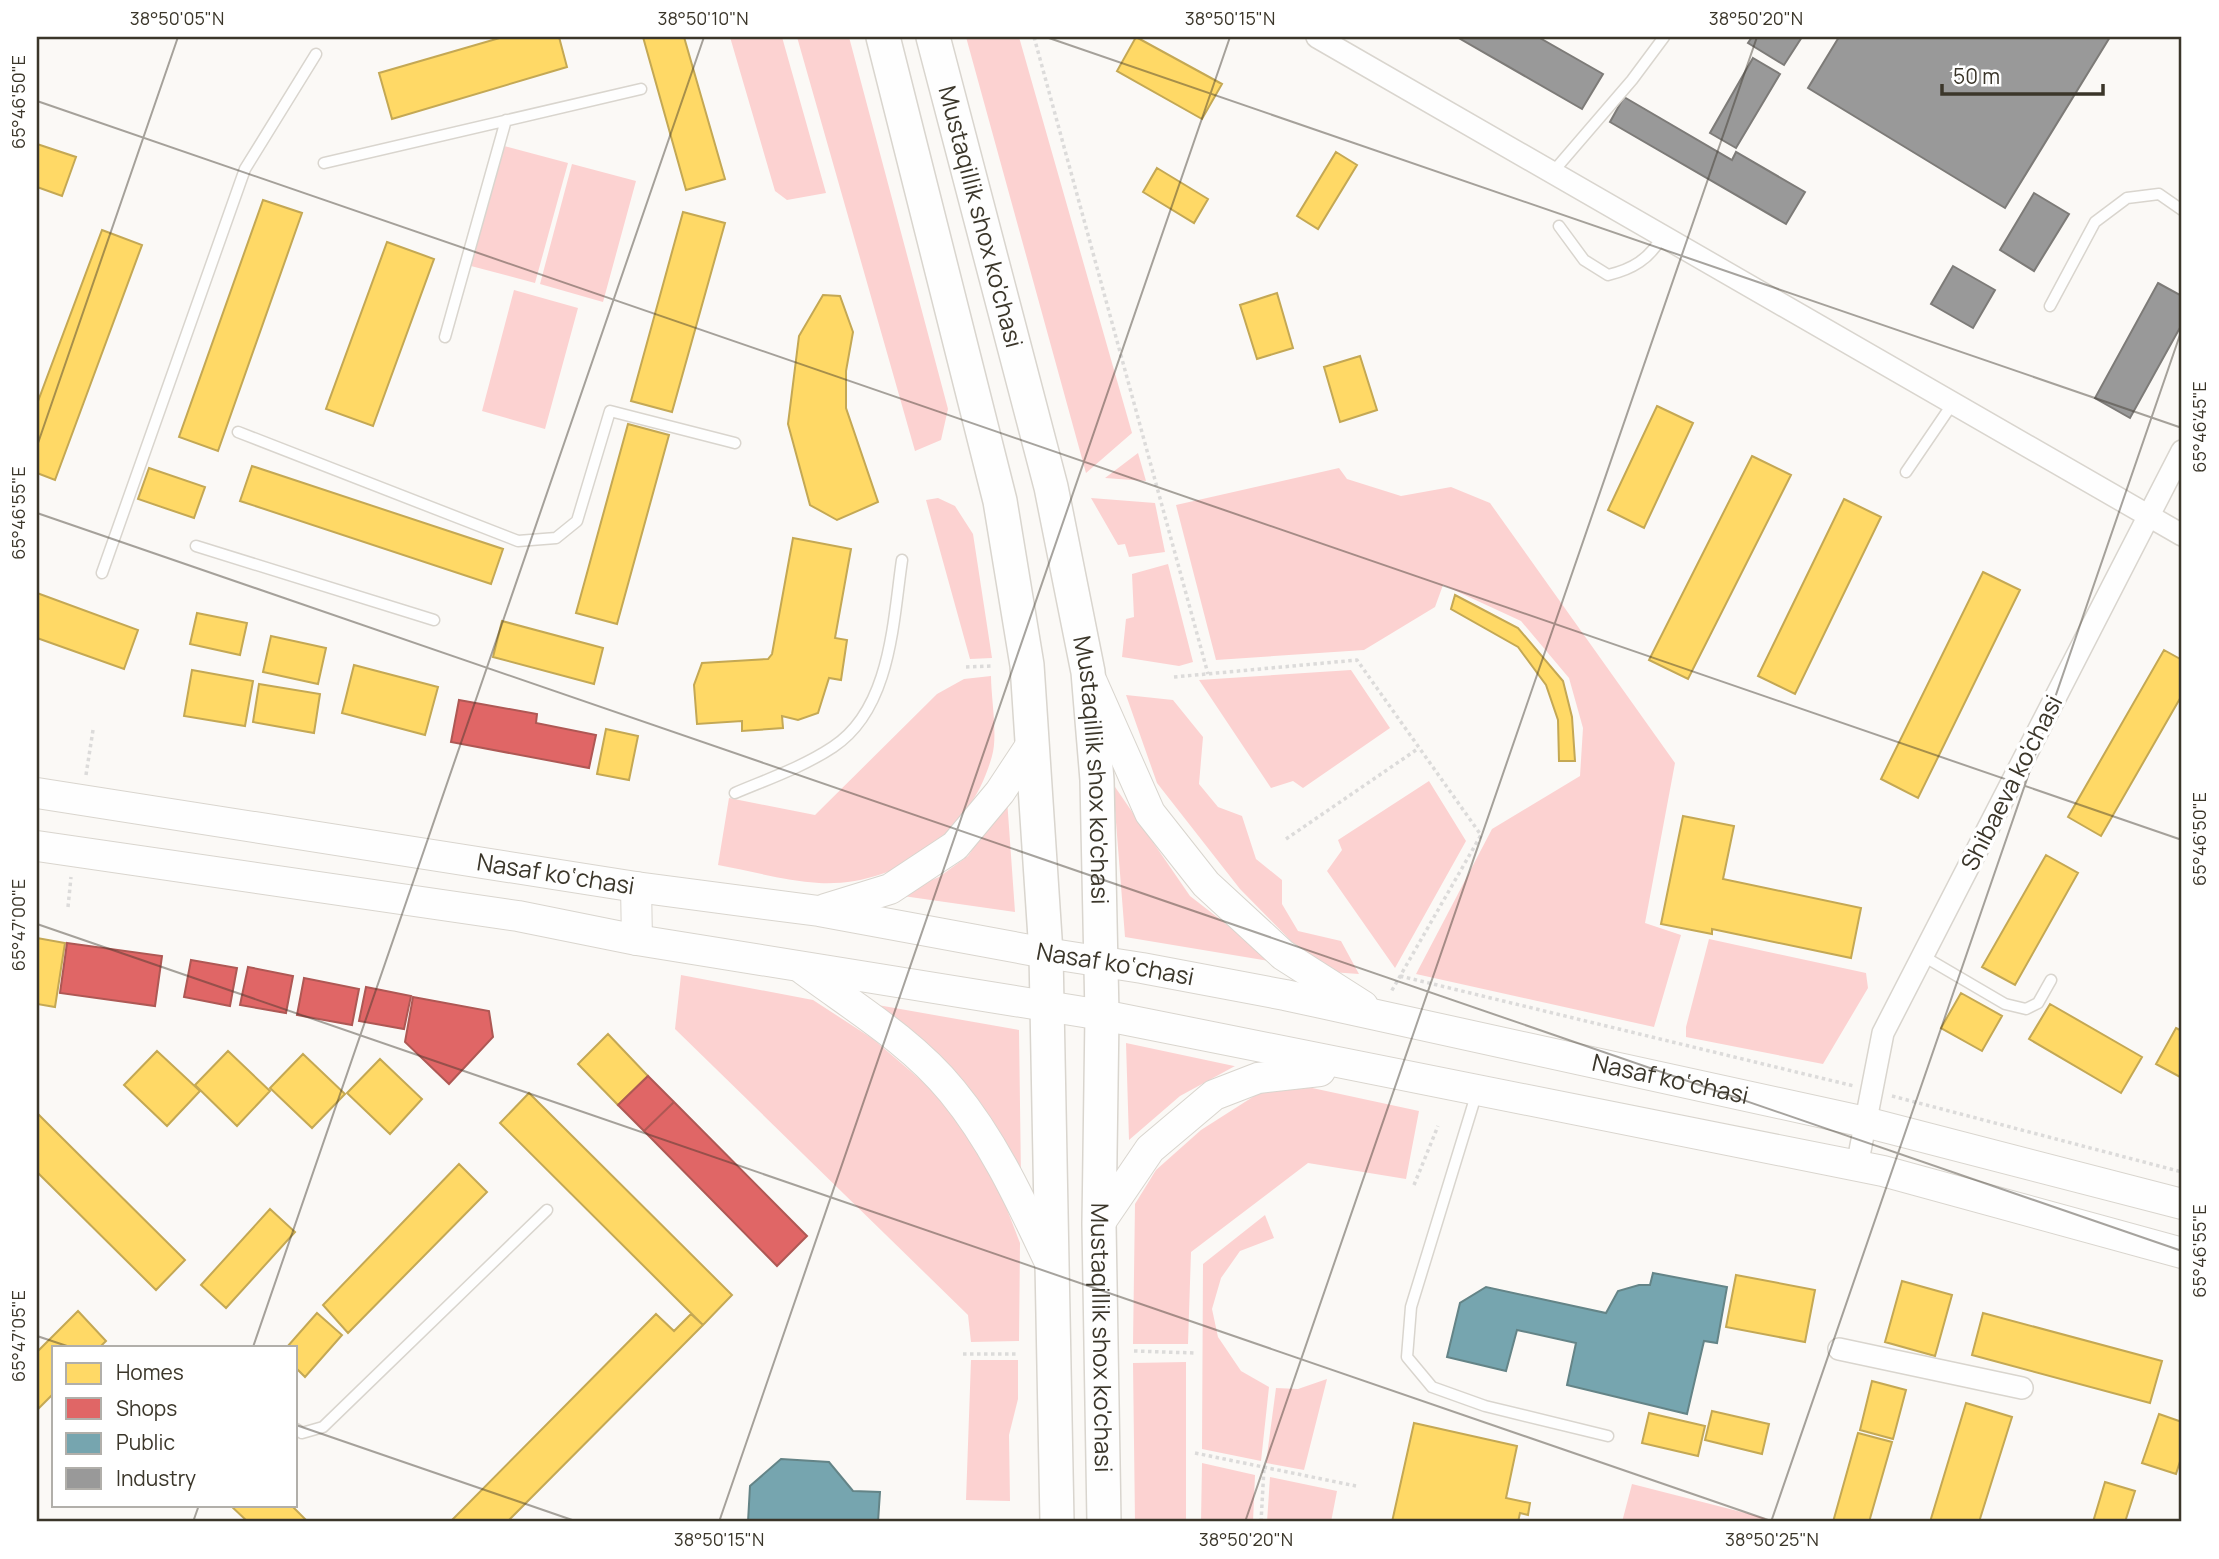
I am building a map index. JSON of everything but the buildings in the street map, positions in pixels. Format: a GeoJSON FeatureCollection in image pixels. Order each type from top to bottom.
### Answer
{"type":"FeatureCollection","features":[{"type":"Feature","properties":{"kind":"main road","name":"Mustaqillik shox ko'chasi"},"geometry":{"type":"LineString","coordinates":[[883,37],[1000,501],[1027,665],[1046,953],[1057,1522]]}},
{"type":"Feature","properties":{"kind":"main road","name":"Mustaqillik shox ko'chasi"},"geometry":{"type":"LineString","coordinates":[[933,37],[1051,486],[1088,672],[1097,780],[1102,1015],[1099,1224],[1104,1522]]}},
{"type":"Feature","properties":{"kind":"main road"},"geometry":{"type":"LineString","coordinates":[[1088,672],[1150,813],[1206,884],[1283,955],[1386,1005]]}},
{"type":"Feature","properties":{"kind":"main road"},"geometry":{"type":"LineString","coordinates":[[819,911],[890,889],[955,846],[1000,792],[1031,745]]}},
{"type":"Feature","properties":{"kind":"main road","name":"Nasaf ko‘chasi"},"geometry":{"type":"LineString","coordinates":[[37,793],[636,887],[819,911],[1285,995],[1386,1005],[1864,1122],[2182,1204]]}},
{"type":"Feature","properties":{"kind":"main road","name":"Nasaf ko‘chasi"},"geometry":{"type":"LineString","coordinates":[[37,846],[518,916],[637,940],[1102,1015],[1358,1069],[1857,1166],[2182,1253]]}},
{"type":"Feature","properties":{"kind":"main road"},"geometry":{"type":"LineString","coordinates":[[636,887],[637,940]]}},
{"type":"Feature","properties":{"kind":"main road"},"geometry":{"type":"LineString","coordinates":[[801,967],[897,1039],[952,1091],[996,1155],[1054,1270]]}},
{"type":"Feature","properties":{"kind":"main road"},"geometry":{"type":"LineString","coordinates":[[1099,1224],[1150,1149],[1214,1096],[1258,1078],[1286,1073],[1358,1069]]}},
{"type":"Feature","properties":{"kind":"street"},"geometry":{"type":"LineString","coordinates":[[1317,37],[2182,535]]}},
{"type":"Feature","properties":{"kind":"street","name":"Shibaeva ko'chasi"},"geometry":{"type":"LineString","coordinates":[[1857,1166],[1883,1033],[2182,451]]}},
{"type":"Feature","properties":{"kind":"street"},"geometry":{"type":"LineString","coordinates":[[1839,1349],[2022,1388]]}},
{"type":"Feature","properties":{"kind":"lane"},"geometry":{"type":"LineString","coordinates":[[1552,173],[1632,80],[1664,37]]}},
{"type":"Feature","properties":{"kind":"lane"},"geometry":{"type":"LineString","coordinates":[[102,573],[245,169],[316,54]]}},
{"type":"Feature","properties":{"kind":"lane"},"geometry":{"type":"LineString","coordinates":[[324,163],[641,89]]}},
{"type":"Feature","properties":{"kind":"lane"},"geometry":{"type":"LineString","coordinates":[[445,337],[506,120]]}},
{"type":"Feature","properties":{"kind":"lane"},"geometry":{"type":"LineString","coordinates":[[2050,306],[2095,222],[2127,198],[2159,194],[2182,210]]}},
{"type":"Feature","properties":{"kind":"lane"},"geometry":{"type":"LineString","coordinates":[[1559,226],[1584,260],[1608,275],[1627,271],[1651,255],[1662,237]]}},
{"type":"Feature","properties":{"kind":"lane"},"geometry":{"type":"LineString","coordinates":[[1906,472],[1953,403]]}},
{"type":"Feature","properties":{"kind":"lane"},"geometry":{"type":"LineString","coordinates":[[238,432],[518,541],[556,538],[577,521],[610,411],[735,443]]}},
{"type":"Feature","properties":{"kind":"lane"},"geometry":{"type":"LineString","coordinates":[[195,546],[434,620]]}},
{"type":"Feature","properties":{"kind":"lane"},"geometry":{"type":"LineString","coordinates":[[735,793],[807,762],[836,745],[870,707],[887,662],[902,560]]}},
{"type":"Feature","properties":{"kind":"lane"},"geometry":{"type":"LineString","coordinates":[[1923,956],[2005,1004],[2026,1009],[2038,1003],[2051,980]]}},
{"type":"Feature","properties":{"kind":"lane"},"geometry":{"type":"LineString","coordinates":[[1477,1092],[1411,1307],[1407,1357],[1432,1387],[1485,1406],[1608,1436]]}},
{"type":"Feature","properties":{"kind":"lane"},"geometry":{"type":"LineString","coordinates":[[298,1430],[302,1433],[323,1427],[547,1210]]}},
{"type":"Feature","properties":{"kind":"path"},"geometry":{"type":"LineString","coordinates":[[1034,37],[1208,674]]}},
{"type":"Feature","properties":{"kind":"path"},"geometry":{"type":"LineString","coordinates":[[1174,677],[1357,660],[1481,835],[1386,1005]]}},
{"type":"Feature","properties":{"kind":"path"},"geometry":{"type":"LineString","coordinates":[[966,667],[992,666]]}},
{"type":"Feature","properties":{"kind":"path"},"geometry":{"type":"LineString","coordinates":[[86,775],[93,730]]}},
{"type":"Feature","properties":{"kind":"path"},"geometry":{"type":"LineString","coordinates":[[1286,839],[1419,748]]}},
{"type":"Feature","properties":{"kind":"path"},"geometry":{"type":"LineString","coordinates":[[68,907],[71,877]]}},
{"type":"Feature","properties":{"kind":"path"},"geometry":{"type":"LineString","coordinates":[[1400,976],[1871,1090],[2182,1172]]}},
{"type":"Feature","properties":{"kind":"path"},"geometry":{"type":"LineString","coordinates":[[1414,1185],[1438,1126]]}},
{"type":"Feature","properties":{"kind":"path"},"geometry":{"type":"LineString","coordinates":[[1133,1351],[1195,1353]]}},
{"type":"Feature","properties":{"kind":"path"},"geometry":{"type":"LineString","coordinates":[[963,1354],[1016,1354]]}},
{"type":"Feature","properties":{"kind":"path"},"geometry":{"type":"LineString","coordinates":[[1195,1453],[1356,1486]]}},
{"type":"Feature","properties":{"kind":"path"},"geometry":{"type":"LineString","coordinates":[[1261,1522],[1264,1467]]}},
{"type":"Feature","properties":{"kind":"shaded area"},"geometry":{"type":"Polygon","coordinates":[[[730,37],[782,37],[826,193],[787,200],[775,191],[730,37]]]}},
{"type":"Feature","properties":{"kind":"shaded area"},"geometry":{"type":"Polygon","coordinates":[[[797,37],[849,37],[948,409],[941,440],[915,451],[797,37]]]}},
{"type":"Feature","properties":{"kind":"shaded area"},"geometry":{"type":"Polygon","coordinates":[[[966,37],[1019,37],[1132,433],[1086,473],[966,37]]]}},
{"type":"Feature","properties":{"kind":"shaded area"},"geometry":{"type":"Polygon","coordinates":[[[504,146],[568,163],[535,283],[471,266],[504,146]]]}},
{"type":"Feature","properties":{"kind":"shaded area"},"geometry":{"type":"Polygon","coordinates":[[[572,164],[636,181],[603,302],[540,284],[572,164]]]}},
{"type":"Feature","properties":{"kind":"shaded area"},"geometry":{"type":"Polygon","coordinates":[[[514,290],[578,308],[545,429],[482,411],[514,290]]]}},
{"type":"Feature","properties":{"kind":"shaded area"},"geometry":{"type":"Polygon","coordinates":[[[1138,453],[1146,481],[1105,478],[1138,453]]]}},
{"type":"Feature","properties":{"kind":"shaded area"},"geometry":{"type":"Polygon","coordinates":[[[1339,468],[1347,479],[1401,496],[1451,487],[1490,503],[1675,763],[1645,923],[1681,935],[1654,1027],[1416,974],[1492,829],[1580,776],[1583,728],[1569,678],[1521,621],[1443,585],[1435,607],[1364,650],[1216,660],[1176,505],[1339,468]]]}},
{"type":"Feature","properties":{"kind":"shaded area"},"geometry":{"type":"Polygon","coordinates":[[[938,498],[955,506],[973,534],[992,658],[970,659],[926,500],[938,498]]]}},
{"type":"Feature","properties":{"kind":"shaded area"},"geometry":{"type":"Polygon","coordinates":[[[1091,498],[1155,503],[1165,552],[1129,557],[1125,544],[1118,545],[1091,498]]]}},
{"type":"Feature","properties":{"kind":"shaded area"},"geometry":{"type":"Polygon","coordinates":[[[1168,564],[1193,662],[1179,666],[1122,657],[1126,619],[1134,617],[1132,574],[1168,564]]]}},
{"type":"Feature","properties":{"kind":"shaded area"},"geometry":{"type":"Polygon","coordinates":[[[1351,670],[1390,728],[1303,788],[1293,781],[1271,788],[1199,680],[1351,670]]]}},
{"type":"Feature","properties":{"kind":"shaded area"},"geometry":{"type":"Polygon","coordinates":[[[991,676],[994,748],[982,784],[949,831],[928,850],[877,876],[849,882],[807,882],[718,865],[729,798],[815,815],[937,694],[964,679],[991,676]]]}},
{"type":"Feature","properties":{"kind":"shaded area"},"geometry":{"type":"Polygon","coordinates":[[[1126,695],[1173,700],[1203,737],[1199,784],[1218,807],[1242,816],[1256,859],[1282,880],[1282,904],[1298,931],[1341,941],[1359,974],[1331,972],[1301,951],[1240,889],[1157,783],[1126,695]]]}},
{"type":"Feature","properties":{"kind":"shaded area"},"geometry":{"type":"Polygon","coordinates":[[[1429,781],[1466,841],[1395,968],[1327,871],[1342,850],[1338,840],[1429,781]]]}},
{"type":"Feature","properties":{"kind":"shaded area"},"geometry":{"type":"Polygon","coordinates":[[[1113,784],[1190,896],[1275,962],[1125,937],[1113,784]]]}},
{"type":"Feature","properties":{"kind":"shaded area"},"geometry":{"type":"Polygon","coordinates":[[[1007,799],[1015,912],[896,895],[939,877],[968,856],[1007,799]]]}},
{"type":"Feature","properties":{"kind":"shaded area"},"geometry":{"type":"Polygon","coordinates":[[[1709,939],[1866,973],[1868,988],[1823,1064],[1686,1037],[1686,1027],[1709,939]]]}},
{"type":"Feature","properties":{"kind":"shaded area"},"geometry":{"type":"Polygon","coordinates":[[[681,975],[813,1000],[873,1039],[929,1087],[971,1137],[1001,1194],[1020,1243],[1019,1341],[971,1342],[968,1315],[675,1029],[681,975]]]}},
{"type":"Feature","properties":{"kind":"shaded area"},"geometry":{"type":"Polygon","coordinates":[[[872,1004],[1019,1030],[1021,1179],[982,1105],[932,1048],[872,1004]]]}},
{"type":"Feature","properties":{"kind":"shaded area"},"geometry":{"type":"Polygon","coordinates":[[[1126,1043],[1235,1066],[1180,1096],[1129,1140],[1126,1043]]]}},
{"type":"Feature","properties":{"kind":"shaded area"},"geometry":{"type":"Polygon","coordinates":[[[1303,1086],[1419,1111],[1406,1179],[1308,1163],[1191,1252],[1188,1344],[1133,1344],[1135,1204],[1156,1170],[1201,1130],[1259,1093],[1303,1086]]]}},
{"type":"Feature","properties":{"kind":"shaded area"},"geometry":{"type":"Polygon","coordinates":[[[1265,1215],[1274,1238],[1240,1251],[1221,1278],[1212,1309],[1218,1337],[1241,1371],[1269,1387],[1261,1461],[1202,1449],[1203,1264],[1265,1215]]]}},
{"type":"Feature","properties":{"kind":"shaded area"},"geometry":{"type":"Polygon","coordinates":[[[971,1360],[1018,1360],[1018,1399],[1009,1435],[1010,1501],[966,1500],[971,1360]]]}},
{"type":"Feature","properties":{"kind":"shaded area"},"geometry":{"type":"Polygon","coordinates":[[[1186,1362],[1186,1522],[1135,1522],[1133,1363],[1186,1362]]]}},
{"type":"Feature","properties":{"kind":"shaded area"},"geometry":{"type":"Polygon","coordinates":[[[1327,1379],[1304,1470],[1266,1463],[1276,1388],[1298,1389],[1327,1379]]]}},
{"type":"Feature","properties":{"kind":"shaded area"},"geometry":{"type":"Polygon","coordinates":[[[1202,1463],[1255,1475],[1253,1522],[1201,1522],[1202,1463]]]}},
{"type":"Feature","properties":{"kind":"shaded area"},"geometry":{"type":"Polygon","coordinates":[[[1270,1477],[1337,1491],[1331,1522],[1267,1522],[1270,1477]]]}},
{"type":"Feature","properties":{"kind":"shaded area"},"geometry":{"type":"Polygon","coordinates":[[[1632,1484],[1765,1518],[1764,1522],[1622,1522],[1632,1484]]]}}]}
